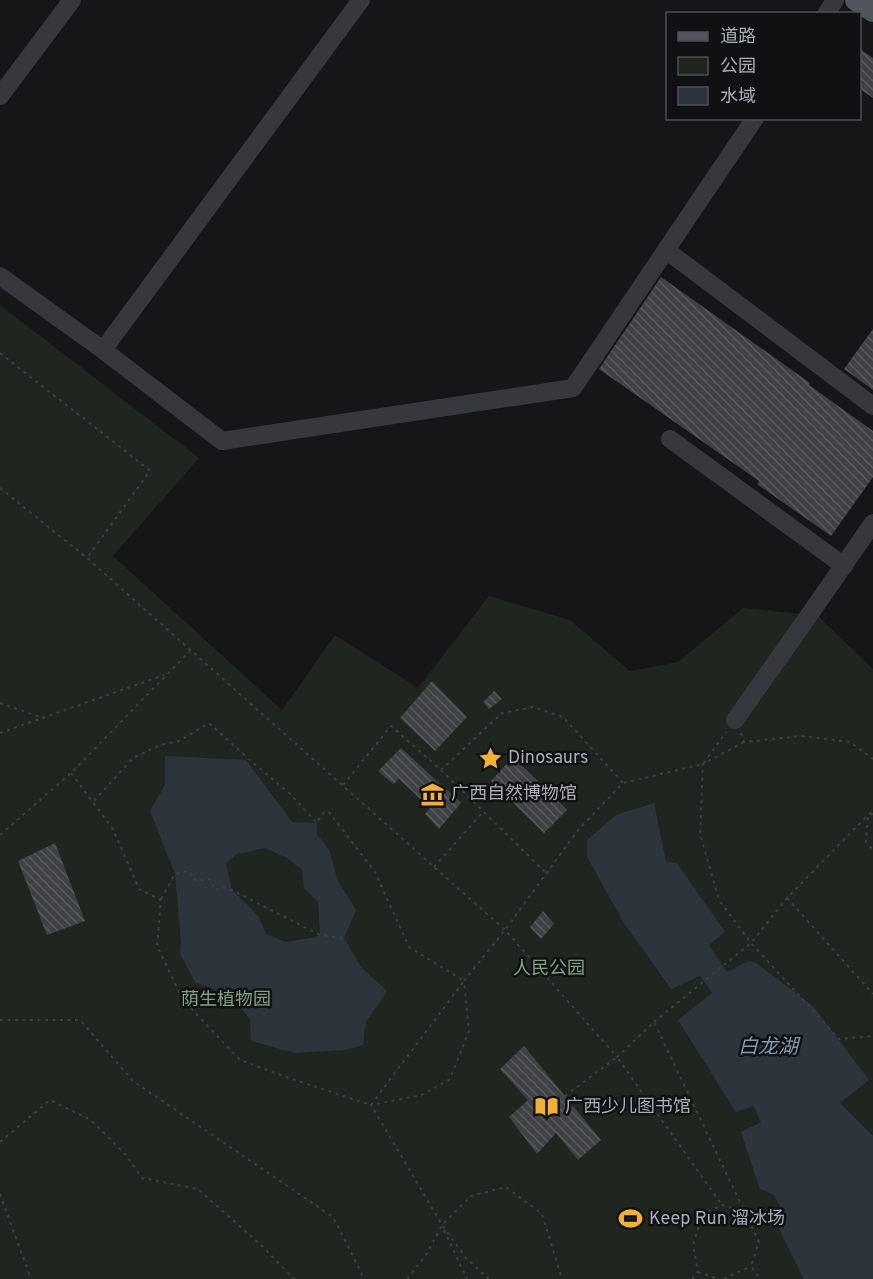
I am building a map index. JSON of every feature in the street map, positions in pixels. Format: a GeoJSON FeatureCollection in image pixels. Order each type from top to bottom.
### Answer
{"type":"FeatureCollection","features":[{"type":"Feature","properties":{"kind":"main road"},"geometry":{"type":"LineString","coordinates":[[856,0],[873,12]]}},
{"type":"Feature","properties":{"kind":"street"},"geometry":{"type":"LineString","coordinates":[[0,96],[72,0]]}},
{"type":"Feature","properties":{"kind":"street"},"geometry":{"type":"LineString","coordinates":[[103,350],[361,0]]}},
{"type":"Feature","properties":{"kind":"street"},"geometry":{"type":"LineString","coordinates":[[0,276],[103,350],[222,441],[573,388],[754,120]]}},
{"type":"Feature","properties":{"kind":"street"},"geometry":{"type":"LineString","coordinates":[[666,250],[873,406]]}},
{"type":"Feature","properties":{"kind":"street"},"geometry":{"type":"LineString","coordinates":[[669,439],[844,566]]}},
{"type":"Feature","properties":{"kind":"street"},"geometry":{"type":"LineString","coordinates":[[735,720],[873,523]]}},
{"type":"Feature","properties":{"kind":"path"},"geometry":{"type":"LineString","coordinates":[[0,353],[150,471],[87,558]]}},
{"type":"Feature","properties":{"kind":"path"},"geometry":{"type":"LineString","coordinates":[[0,488],[87,558],[505,930],[617,1057],[722,1205],[746,1213]]}},
{"type":"Feature","properties":{"kind":"path"},"geometry":{"type":"LineString","coordinates":[[0,835],[71,773],[190,650]]}},
{"type":"Feature","properties":{"kind":"path"},"geometry":{"type":"LineString","coordinates":[[0,733],[167,675]]}},
{"type":"Feature","properties":{"kind":"path"},"geometry":{"type":"LineString","coordinates":[[0,703],[43,718]]}},
{"type":"Feature","properties":{"kind":"path"},"geometry":{"type":"LineString","coordinates":[[441,770],[502,713],[533,707],[563,717],[622,783]]}},
{"type":"Feature","properties":{"kind":"path"},"geometry":{"type":"LineString","coordinates":[[735,720],[744,742]]}},
{"type":"Feature","properties":{"kind":"path"},"geometry":{"type":"LineString","coordinates":[[735,720],[703,764],[700,834],[719,900],[751,943],[839,1039],[873,1036]]}},
{"type":"Feature","properties":{"kind":"path"},"geometry":{"type":"LineString","coordinates":[[93,802],[133,758],[160,745],[180,741],[209,723],[289,793],[317,823],[322,814],[328,811],[375,872],[409,947],[464,981]]}},
{"type":"Feature","properties":{"kind":"path"},"geometry":{"type":"LineString","coordinates":[[343,786],[391,726],[441,770],[546,873]]}},
{"type":"Feature","properties":{"kind":"path"},"geometry":{"type":"LineString","coordinates":[[371,1105],[505,930],[578,830],[622,783],[703,764],[744,742],[801,736],[850,742],[873,759]]}},
{"type":"Feature","properties":{"kind":"path"},"geometry":{"type":"LineString","coordinates":[[71,773],[113,829],[140,889],[161,900]]}},
{"type":"Feature","properties":{"kind":"path"},"geometry":{"type":"LineString","coordinates":[[434,867],[484,811]]}},
{"type":"Feature","properties":{"kind":"path"},"geometry":{"type":"LineString","coordinates":[[565,1096],[617,1057],[654,1022],[751,943],[787,898],[873,812]]}},
{"type":"Feature","properties":{"kind":"path"},"geometry":{"type":"LineString","coordinates":[[868,815],[866,842],[873,850]]}},
{"type":"Feature","properties":{"kind":"path"},"geometry":{"type":"LineString","coordinates":[[344,938],[320,935],[225,887],[215,890],[210,879],[195,881],[189,871],[175,873],[161,900],[158,946],[183,1000],[240,1060],[371,1105],[423,1095],[450,1079],[469,1031],[464,981]]}},
{"type":"Feature","properties":{"kind":"path"},"geometry":{"type":"LineString","coordinates":[[787,898],[873,994]]}},
{"type":"Feature","properties":{"kind":"path"},"geometry":{"type":"LineString","coordinates":[[0,1020],[80,1020],[133,1082],[333,1217],[362,1274],[361,1279]]}},
{"type":"Feature","properties":{"kind":"path"},"geometry":{"type":"LineString","coordinates":[[654,1022],[759,1242],[751,1266],[724,1279]]}},
{"type":"Feature","properties":{"kind":"path"},"geometry":{"type":"LineString","coordinates":[[0,1142],[50,1100],[91,1120],[126,1155],[142,1178],[198,1189],[261,1245],[294,1279]]}},
{"type":"Feature","properties":{"kind":"path"},"geometry":{"type":"LineString","coordinates":[[371,1105],[442,1225],[466,1258],[489,1279]]}},
{"type":"Feature","properties":{"kind":"path"},"geometry":{"type":"LineString","coordinates":[[407,1279],[426,1255],[442,1225],[471,1196],[506,1187],[542,1214],[562,1279]]}},
{"type":"Feature","properties":{"kind":"path"},"geometry":{"type":"LineString","coordinates":[[0,1194],[31,1279]]}},
{"type":"Feature","properties":{"kind":"path"},"geometry":{"type":"LineString","coordinates":[[698,1272],[693,1245],[702,1215],[722,1205]]}},
{"type":"Feature","properties":{"kind":"path"},"geometry":{"type":"LineString","coordinates":[[442,1225],[466,1279]]}},
{"type":"Feature","properties":{"kind":"path"},"geometry":{"type":"LineString","coordinates":[[751,1266],[760,1279]]}},
{"type":"Feature","properties":{"kind":"path"},"geometry":{"type":"LineString","coordinates":[[692,1279],[698,1272]]}},
{"type":"Feature","properties":{"kind":"path"},"geometry":{"type":"LineString","coordinates":[[698,1272],[718,1279]]}},
{"type":"Feature","properties":{"kind":"green space","name":"人民公园"},"geometry":{"type":"Polygon","coordinates":[[[0,305],[199,458],[113,556],[282,710],[335,635],[418,688],[489,596],[570,620],[630,671],[678,662],[743,608],[818,616],[873,669],[873,1279],[0,1279],[0,305]]]}},
{"type":"Feature","properties":{"kind":"water"},"geometry":{"type":"Polygon","coordinates":[[[165,756],[246,760],[292,822],[317,823],[317,834],[329,850],[338,881],[356,910],[344,938],[361,967],[387,991],[366,1022],[363,1045],[345,1050],[295,1053],[251,1041],[250,1020],[238,1004],[218,991],[195,982],[180,954],[175,874],[150,811],[165,785],[165,756]],[[265,848],[237,854],[226,864],[232,890],[259,917],[266,934],[286,942],[316,937],[320,935],[318,902],[304,888],[302,870],[287,858],[265,848]]]}},
{"type":"Feature","properties":{"kind":"water","name":"白龙湖"},"geometry":{"type":"Polygon","coordinates":[[[654,803],[666,862],[677,863],[725,932],[709,945],[727,972],[748,961],[756,963],[813,1006],[869,1080],[840,1103],[873,1136],[873,1279],[804,1279],[779,1229],[783,1212],[774,1195],[760,1189],[741,1132],[761,1122],[754,1106],[736,1112],[678,1020],[712,993],[700,976],[671,989],[624,923],[587,857],[587,840],[616,815],[654,803]]]}},
{"type":"Feature","properties":{"kind":"building"},"geometry":{"type":"Polygon","coordinates":[[[861,50],[873,58],[873,98],[861,90],[861,50]]]}},
{"type":"Feature","properties":{"kind":"building"},"geometry":{"type":"Polygon","coordinates":[[[661,277],[810,383],[809,385],[873,431],[873,477],[831,536],[757,484],[759,481],[599,369],[661,277]]]}},
{"type":"Feature","properties":{"kind":"building"},"geometry":{"type":"Polygon","coordinates":[[[873,329],[873,390],[844,369],[873,329]]]}},
{"type":"Feature","properties":{"kind":"building"},"geometry":{"type":"Polygon","coordinates":[[[432,681],[467,717],[435,751],[400,718],[432,681]]]}},
{"type":"Feature","properties":{"kind":"building"},"geometry":{"type":"Polygon","coordinates":[[[494,691],[502,699],[489,709],[483,702],[494,691]]]}},
{"type":"Feature","properties":{"kind":"building","name":"广西自然博物馆"},"geometry":{"type":"Polygon","coordinates":[[[401,748],[461,803],[439,829],[425,814],[430,808],[399,779],[393,784],[378,771],[401,748]]]}},
{"type":"Feature","properties":{"kind":"building"},"geometry":{"type":"Polygon","coordinates":[[[513,757],[567,810],[544,833],[491,781],[513,757]]]}},
{"type":"Feature","properties":{"kind":"building"},"geometry":{"type":"Polygon","coordinates":[[[55,843],[85,921],[47,935],[18,861],[55,843]]]}},
{"type":"Feature","properties":{"kind":"building"},"geometry":{"type":"Polygon","coordinates":[[[543,911],[554,924],[541,939],[530,927],[543,911]]]}},
{"type":"Feature","properties":{"kind":"building","name":"广西少儿图书馆"},"geometry":{"type":"Polygon","coordinates":[[[524,1046],[601,1140],[578,1160],[556,1133],[537,1154],[509,1117],[528,1100],[500,1069],[524,1046]]]}},
{"type":"Feature","properties":{"kind":"place","name":"Dinosaurs"},"geometry":{"type":"Point","coordinates":[490,758]}},
{"type":"Feature","properties":{"kind":"place","name":"广西自然博物馆"},"geometry":{"type":"Point","coordinates":[433,794]}},
{"type":"Feature","properties":{"kind":"place","name":"广西少儿图书馆"},"geometry":{"type":"Point","coordinates":[547,1107]}},
{"type":"Feature","properties":{"kind":"place","name":"Keep Run 溜冰场"},"geometry":{"type":"Point","coordinates":[631,1219]}},
{"type":"Feature","properties":{"kind":"park label","name":"荫生植物园"},"geometry":{"type":"Point","coordinates":[226,1000]}}]}
